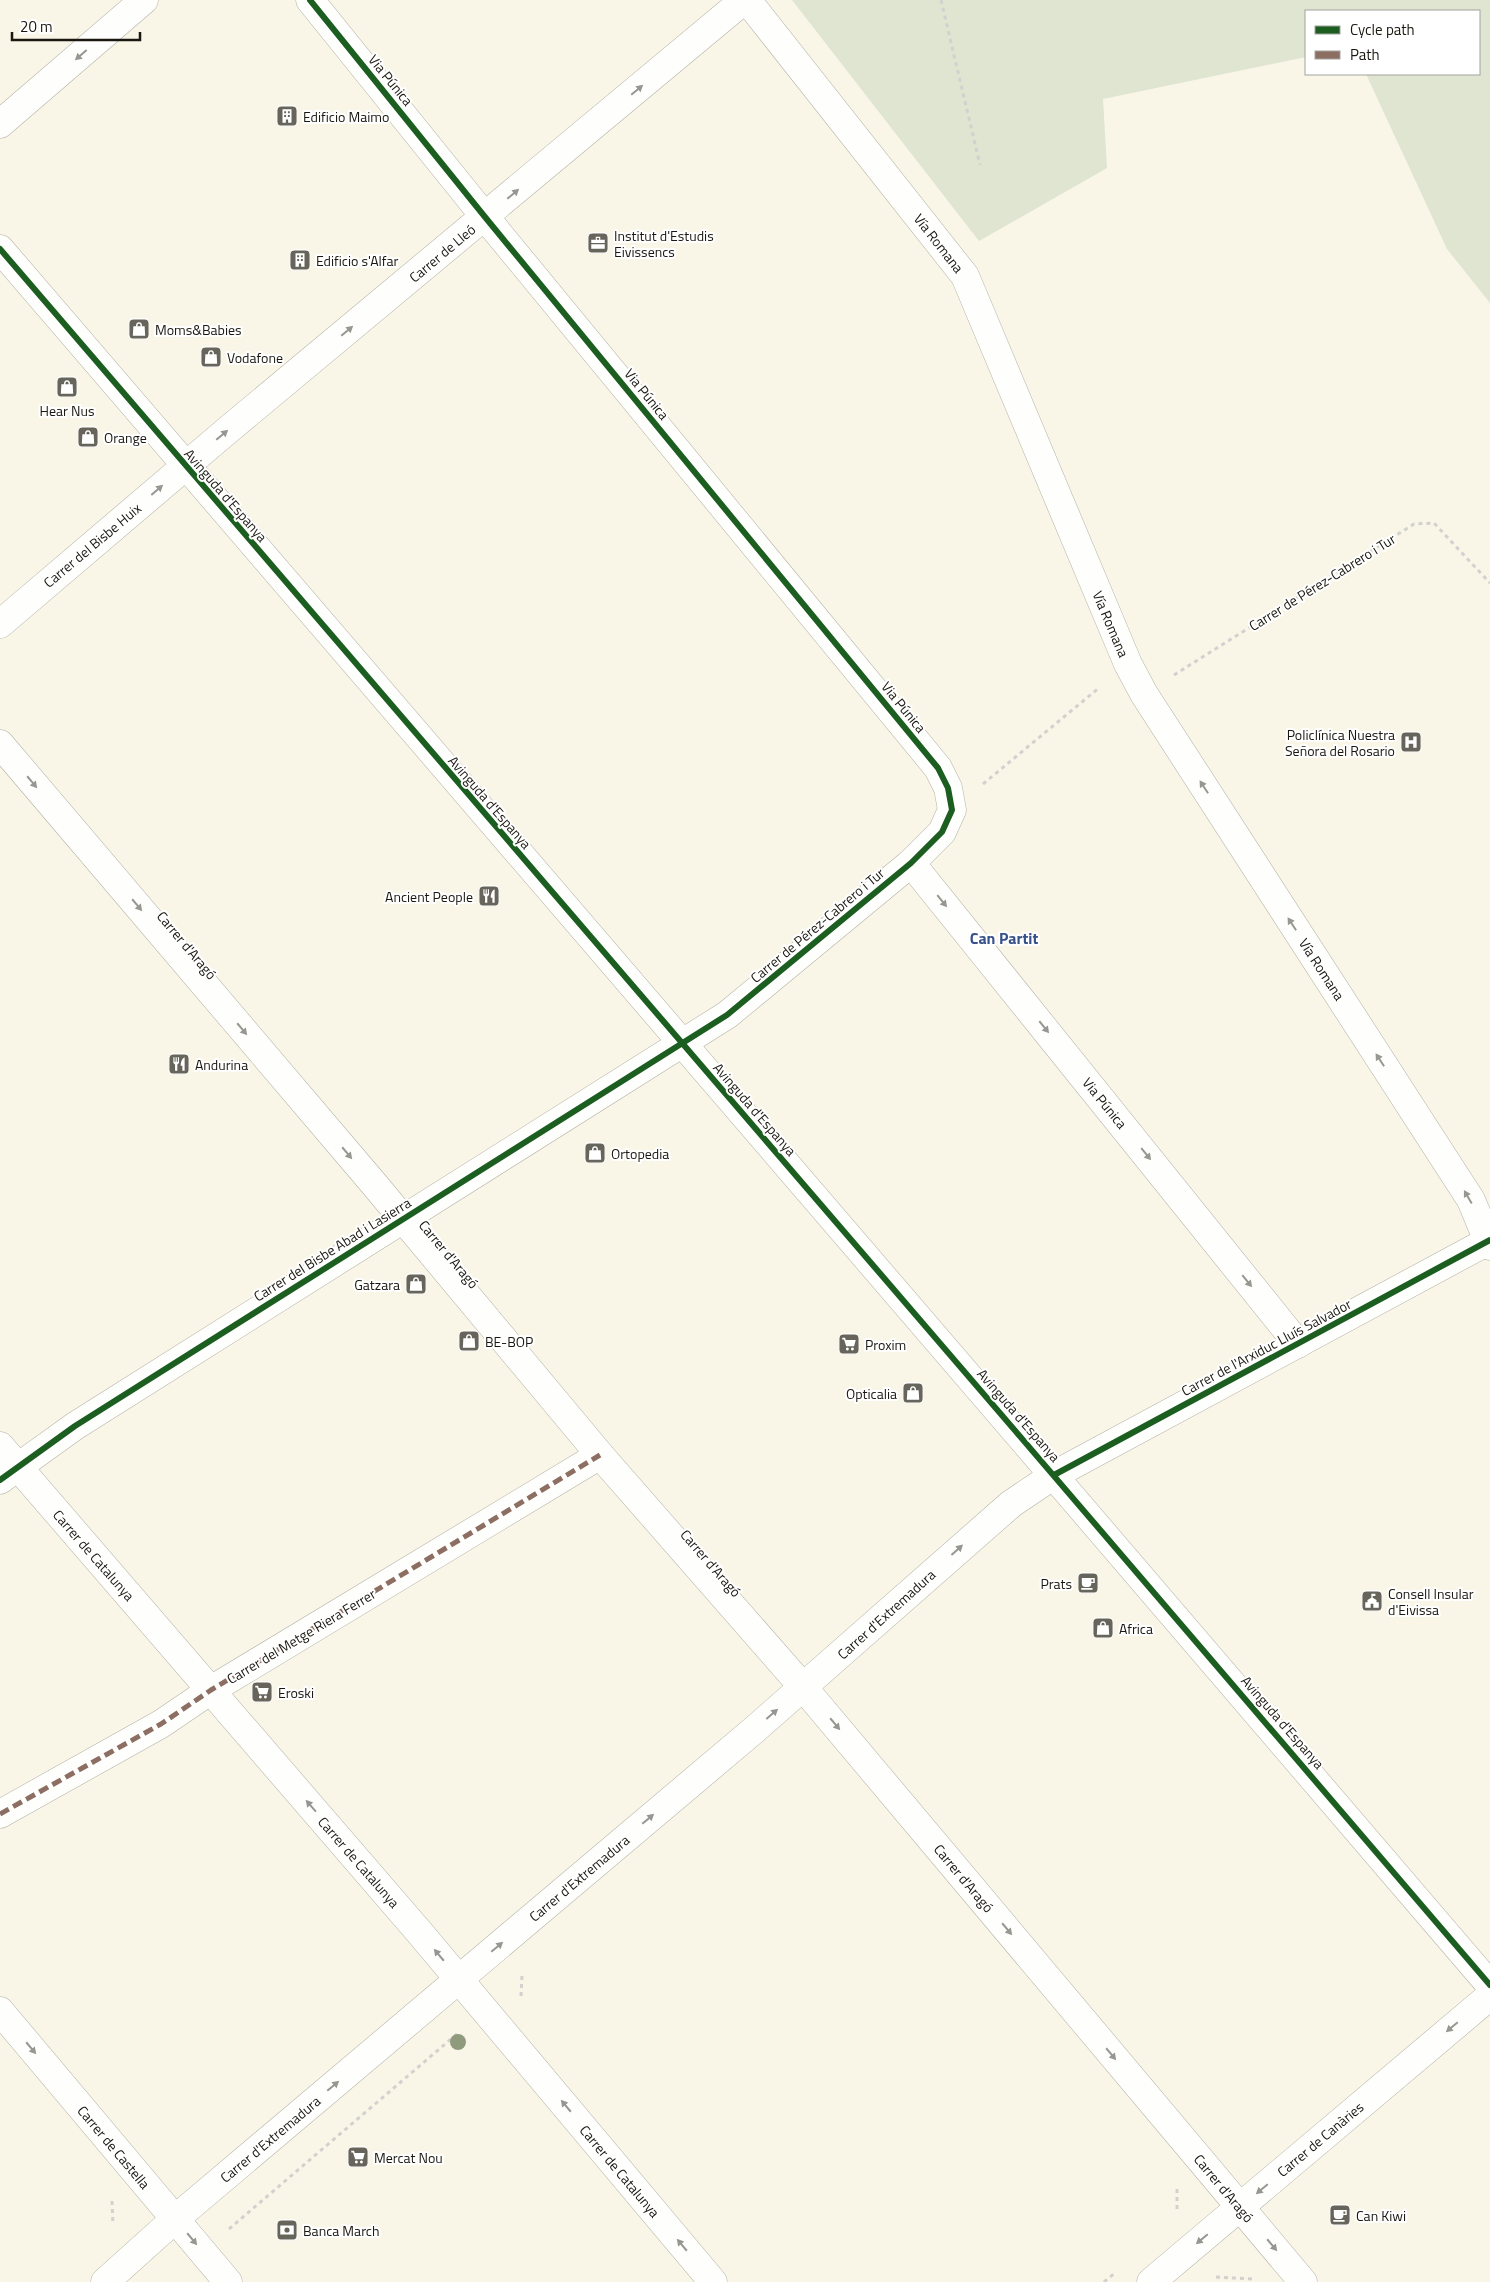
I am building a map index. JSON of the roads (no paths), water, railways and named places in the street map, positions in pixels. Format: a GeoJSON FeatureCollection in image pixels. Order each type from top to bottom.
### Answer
{"type":"FeatureCollection","features":[{"type":"Feature","properties":{"kind":"street"},"geometry":{"type":"LineString","coordinates":[[0,124],[144,0]]}},
{"type":"Feature","properties":{"kind":"street","name":"Via Púnica"},"geometry":{"type":"LineString","coordinates":[[310,0],[485,217],[938,768],[948,788],[952,810]]}},
{"type":"Feature","properties":{"kind":"street","name":"Carrer de Lleó"},"geometry":{"type":"LineString","coordinates":[[185,467],[746,0]]}},
{"type":"Feature","properties":{"kind":"street","name":"Vía Romana"},"geometry":{"type":"LineString","coordinates":[[746,0],[965,276],[1128,664],[1144,694],[1471,1200],[1490,1242]]}},
{"type":"Feature","properties":{"kind":"street","name":"Avinguda d'Espanya"},"geometry":{"type":"LineString","coordinates":[[0,248],[185,467],[1054,1475],[1490,1985]]}},
{"type":"Feature","properties":{"kind":"street","name":"Carrer del Bisbe Huix"},"geometry":{"type":"LineString","coordinates":[[0,624],[185,467]]}},
{"type":"Feature","properties":{"kind":"street","name":"Carrer d'Aragó"},"geometry":{"type":"LineString","coordinates":[[0,744],[403,1219],[600,1455],[803,1687],[1303,2282]]}},
{"type":"Feature","properties":{"kind":"street","name":"Carrer de Pérez-Cabrero i Tur"},"geometry":{"type":"LineString","coordinates":[[681,1042],[727,1015],[749,998],[911,864],[942,832],[952,810]]}},
{"type":"Feature","properties":{"kind":"street","name":"Via Púnica"},"geometry":{"type":"LineString","coordinates":[[911,864],[1298,1344]]}},
{"type":"Feature","properties":{"kind":"street","name":"Carrer del Bisbe Abad i Lasierra"},"geometry":{"type":"LineString","coordinates":[[6,1464],[75,1426],[681,1042]]}},
{"type":"Feature","properties":{"kind":"street","name":"Carrer de l'Arxiduc Lluís Salvador"},"geometry":{"type":"LineString","coordinates":[[1054,1475],[1490,1242]]}},
{"type":"Feature","properties":{"kind":"street","name":"Carrer del Metge Riera Ferrer"},"geometry":{"type":"LineString","coordinates":[[0,1814],[161,1724],[211,1690],[600,1455]]}},
{"type":"Feature","properties":{"kind":"street","name":"Carrer de Catalunya"},"geometry":{"type":"LineString","coordinates":[[6,1464],[211,1690],[459,1979],[713,2282]]}},
{"type":"Feature","properties":{"kind":"street","name":"Carrer d'Extremadura"},"geometry":{"type":"LineString","coordinates":[[105,2282],[175,2219],[803,1687],[995,1516],[1054,1475]]}},
{"type":"Feature","properties":{"kind":"street","name":"Carrer de Canàries"},"geometry":{"type":"LineString","coordinates":[[1151,2282],[1490,1996]]}},
{"type":"Feature","properties":{"kind":"street","name":"Carrer de Castella"},"geometry":{"type":"LineString","coordinates":[[0,2011],[228,2282]]}},
{"type":"Feature","properties":{"kind":"place","name":"Edificio Maimo"},"geometry":{"type":"Point","coordinates":[287,116]}},
{"type":"Feature","properties":{"kind":"place","name":"Institut d'Estudis Eivissencs"},"geometry":{"type":"Point","coordinates":[598,243]}},
{"type":"Feature","properties":{"kind":"place","name":"Edificio s'Alfar"},"geometry":{"type":"Point","coordinates":[300,260]}},
{"type":"Feature","properties":{"kind":"place","name":"Moms&Babies"},"geometry":{"type":"Point","coordinates":[139,329]}},
{"type":"Feature","properties":{"kind":"place","name":"Vodafone"},"geometry":{"type":"Point","coordinates":[211,357]}},
{"type":"Feature","properties":{"kind":"place","name":"Hear Nus"},"geometry":{"type":"Point","coordinates":[67,387]}},
{"type":"Feature","properties":{"kind":"place","name":"Orange"},"geometry":{"type":"Point","coordinates":[88,437]}},
{"type":"Feature","properties":{"kind":"place","name":"Policlínica Nuestra Señora del Rosario"},"geometry":{"type":"Point","coordinates":[1411,742]}},
{"type":"Feature","properties":{"kind":"place","name":"Ancient People"},"geometry":{"type":"Point","coordinates":[489,896]}},
{"type":"Feature","properties":{"kind":"place","name":"Andurina"},"geometry":{"type":"Point","coordinates":[179,1064]}},
{"type":"Feature","properties":{"kind":"place","name":"Ortopedia"},"geometry":{"type":"Point","coordinates":[595,1153]}},
{"type":"Feature","properties":{"kind":"place","name":"Gatzara"},"geometry":{"type":"Point","coordinates":[416,1284]}},
{"type":"Feature","properties":{"kind":"place","name":"BE-BOP"},"geometry":{"type":"Point","coordinates":[469,1341]}},
{"type":"Feature","properties":{"kind":"place","name":"Proxim"},"geometry":{"type":"Point","coordinates":[849,1344]}},
{"type":"Feature","properties":{"kind":"place","name":"Opticalia"},"geometry":{"type":"Point","coordinates":[913,1393]}},
{"type":"Feature","properties":{"kind":"place","name":"Prats"},"geometry":{"type":"Point","coordinates":[1088,1583]}},
{"type":"Feature","properties":{"kind":"place","name":"Consell Insular d'Eivissa"},"geometry":{"type":"Point","coordinates":[1372,1601]}},
{"type":"Feature","properties":{"kind":"place","name":"Africa"},"geometry":{"type":"Point","coordinates":[1103,1628]}},
{"type":"Feature","properties":{"kind":"place","name":"Eroski"},"geometry":{"type":"Point","coordinates":[262,1692]}},
{"type":"Feature","properties":{"kind":"place","name":"Mercat Nou"},"geometry":{"type":"Point","coordinates":[358,2157]}},
{"type":"Feature","properties":{"kind":"place","name":"Can Kiwi"},"geometry":{"type":"Point","coordinates":[1340,2215]}},
{"type":"Feature","properties":{"kind":"place","name":"Banca March"},"geometry":{"type":"Point","coordinates":[287,2230]}},
{"type":"Feature","properties":{"kind":"district","name":"Can Partit"},"geometry":{"type":"Point","coordinates":[1004,938]}}]}
